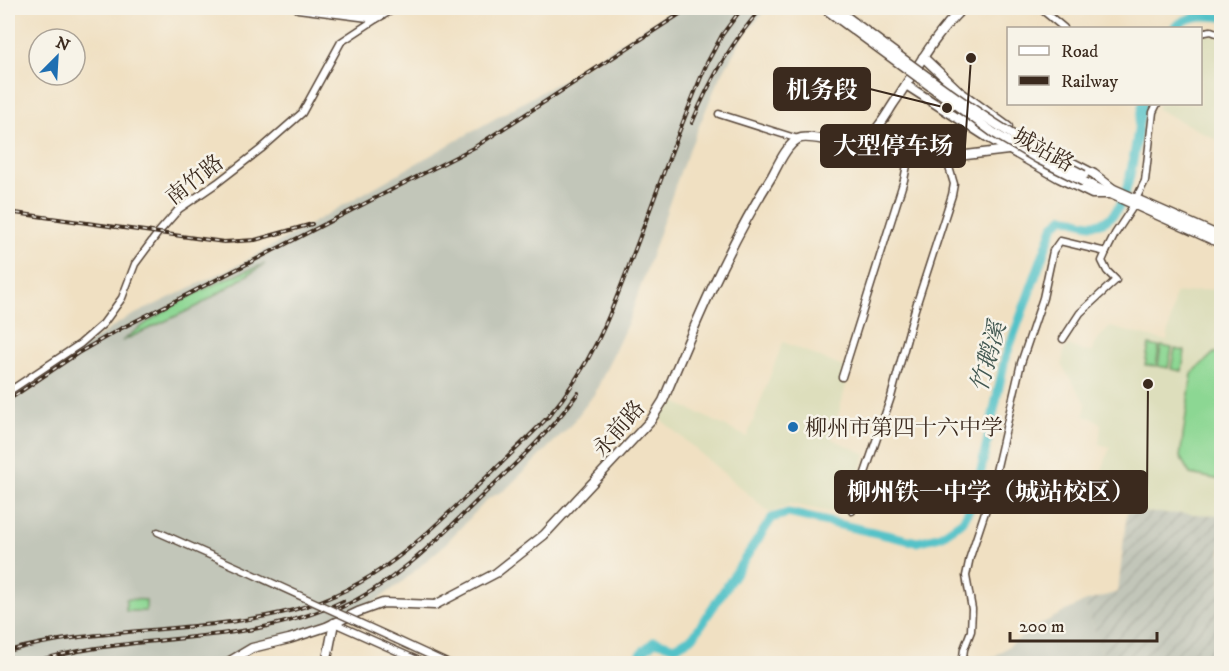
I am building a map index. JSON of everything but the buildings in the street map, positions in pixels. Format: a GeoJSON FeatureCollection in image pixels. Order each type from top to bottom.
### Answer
{"type":"FeatureCollection","features":[{"type":"Feature","properties":{"kind":"main road"},"geometry":{"type":"LineString","coordinates":[[298,8],[376,18],[394,8]]}},
{"type":"Feature","properties":{"kind":"main road"},"geometry":{"type":"LineString","coordinates":[[824,8],[994,133],[1038,159],[1084,178]]}},
{"type":"Feature","properties":{"kind":"main road"},"geometry":{"type":"LineString","coordinates":[[835,8],[998,127],[1084,178]]}},
{"type":"Feature","properties":{"kind":"main road"},"geometry":{"type":"LineString","coordinates":[[853,142],[868,136],[879,126],[923,57],[950,20],[963,8]]}},
{"type":"Feature","properties":{"kind":"main road","name":"城站路"},"geometry":{"type":"LineString","coordinates":[[923,57],[960,92],[1000,122],[1094,174],[1112,191]]}},
{"type":"Feature","properties":{"kind":"main road","name":"城站路"},"geometry":{"type":"LineString","coordinates":[[906,85],[1008,150],[1092,194],[1112,191]]}},
{"type":"Feature","properties":{"kind":"main road"},"geometry":{"type":"LineString","coordinates":[[798,139],[808,138],[832,143],[853,142],[909,155],[946,157],[1008,150]]}},
{"type":"Feature","properties":{"kind":"main road","name":"永前路"},"geometry":{"type":"LineString","coordinates":[[225,663],[252,648],[289,639],[383,603],[435,605],[496,573],[544,535],[651,420],[663,401],[720,268],[748,213],[798,139]]}},
{"type":"Feature","properties":{"kind":"main road","name":"城站路"},"geometry":{"type":"LineString","coordinates":[[1084,178],[1221,244]]}},
{"type":"Feature","properties":{"kind":"main road","name":"城站路"},"geometry":{"type":"LineString","coordinates":[[1133,201],[1221,237]]}},
{"type":"Feature","properties":{"kind":"main road"},"geometry":{"type":"LineString","coordinates":[[326,663],[334,623]]}},
{"type":"Feature","properties":{"kind":"street"},"geometry":{"type":"LineString","coordinates":[[1040,8],[1063,27]]}},
{"type":"Feature","properties":{"kind":"street","name":"南竹路"},"geometry":{"type":"LineString","coordinates":[[8,392],[80,344],[103,324],[122,298],[135,264],[179,209],[261,149],[302,113],[341,42],[376,18]]}},
{"type":"Feature","properties":{"kind":"street"},"geometry":{"type":"LineString","coordinates":[[1202,33],[1211,31],[1221,35]]}},
{"type":"Feature","properties":{"kind":"street"},"geometry":{"type":"LineString","coordinates":[[1063,339],[1080,313],[1116,280],[1107,271],[1102,261],[1114,234],[1144,181],[1156,105]]}},
{"type":"Feature","properties":{"kind":"street"},"geometry":{"type":"LineString","coordinates":[[719,114],[798,139]]}},
{"type":"Feature","properties":{"kind":"street"},"geometry":{"type":"LineString","coordinates":[[842,377],[904,180],[909,155]]}},
{"type":"Feature","properties":{"kind":"street"},"geometry":{"type":"LineString","coordinates":[[852,511],[891,397],[915,309],[952,195],[954,184],[946,157]]}},
{"type":"Feature","properties":{"kind":"street"},"geometry":{"type":"LineString","coordinates":[[962,663],[970,631],[972,609],[966,576],[970,556],[990,497],[1021,363],[1043,298],[1053,251],[1060,241],[1106,252]]}},
{"type":"Feature","properties":{"kind":"street"},"geometry":{"type":"LineString","coordinates":[[158,532],[448,663]]}},
{"type":"Feature","properties":{"kind":"street"},"geometry":{"type":"LineString","coordinates":[[334,623],[426,663]]}},
{"type":"Feature","properties":{"kind":"shaded area"},"geometry":{"type":"Polygon","coordinates":[[[675,8],[767,8],[742,38],[717,83],[680,172],[629,320],[595,393],[570,426],[505,490],[489,498],[441,548],[376,601],[284,638],[252,642],[220,663],[8,664],[8,396],[125,319],[242,263],[573,74],[675,8]]]}},
{"type":"Feature","properties":{"kind":"shaded area"},"geometry":{"type":"Polygon","coordinates":[[[1206,33],[1221,38],[1221,142],[1157,109],[1159,105],[1202,105],[1202,35],[1206,33]]]}},
{"type":"Feature","properties":{"kind":"shaded area"},"geometry":{"type":"Polygon","coordinates":[[[1221,288],[1221,515],[1127,512],[1129,506],[1091,502],[1110,447],[1099,444],[1101,424],[1095,419],[1084,416],[1086,403],[1062,366],[1064,349],[1069,345],[1082,351],[1093,352],[1095,342],[1110,327],[1167,341],[1175,294],[1221,288]]]}},
{"type":"Feature","properties":{"kind":"shaded area","name":"柳州市第四十六中学"},"geometry":{"type":"Polygon","coordinates":[[[783,342],[850,370],[832,439],[866,454],[846,515],[790,504],[770,513],[658,417],[669,399],[747,437],[783,342]]]}},
{"type":"Feature","properties":{"kind":"shaded area"},"geometry":{"type":"Polygon","coordinates":[[[1127,512],[1221,515],[1221,663],[1106,663],[1084,602],[1118,592],[1127,512]]]}},
{"type":"Feature","properties":{"kind":"shaded area"},"geometry":{"type":"Polygon","coordinates":[[[1084,602],[1106,663],[985,663],[1039,625],[1084,602]]]}},
{"type":"Feature","properties":{"kind":"green space"},"geometry":{"type":"Polygon","coordinates":[[[265,264],[198,306],[122,341],[155,317],[190,296],[265,264]]]}},
{"type":"Feature","properties":{"kind":"green space"},"geometry":{"type":"Polygon","coordinates":[[[1149,345],[1159,347],[1156,366],[1145,365],[1149,345]]]}},
{"type":"Feature","properties":{"kind":"green space"},"geometry":{"type":"Polygon","coordinates":[[[1161,346],[1172,348],[1168,368],[1158,366],[1161,346]]]}},
{"type":"Feature","properties":{"kind":"green space"},"geometry":{"type":"Polygon","coordinates":[[[1175,349],[1185,351],[1182,371],[1171,369],[1175,349]]]}},
{"type":"Feature","properties":{"kind":"green space"},"geometry":{"type":"Polygon","coordinates":[[[1214,353],[1221,353],[1221,480],[1190,474],[1180,457],[1192,373],[1214,353]]]}},
{"type":"Feature","properties":{"kind":"green space"},"geometry":{"type":"Polygon","coordinates":[[[126,599],[146,600],[146,611],[126,611],[126,599]]]}},
{"type":"Feature","properties":{"kind":"waterway","name":"竹鹅溪"},"geometry":{"type":"LineString","coordinates":[[1175,27],[1196,17],[1222,17]]}},
{"type":"Feature","properties":{"kind":"waterway","name":"竹鹅溪"},"geometry":{"type":"LineString","coordinates":[[641,664],[641,653],[655,641],[675,647],[693,637],[772,518],[788,513],[917,542],[941,536],[963,521],[975,498],[1005,359],[1054,225],[1064,217],[1088,224],[1105,221],[1116,210],[1130,176],[1143,105]]}},
{"type":"Feature","properties":{"kind":"railway"},"geometry":{"type":"LineString","coordinates":[[8,400],[78,353],[120,329],[475,147],[689,8]]}},
{"type":"Feature","properties":{"kind":"railway"},"geometry":{"type":"LineString","coordinates":[[8,651],[75,638],[247,619],[311,605],[337,594],[385,567],[427,533],[548,417],[578,377],[609,315],[707,63],[722,35],[742,8]]}},
{"type":"Feature","properties":{"kind":"railway"},"geometry":{"type":"LineString","coordinates":[[692,123],[722,62],[762,8]]}},
{"type":"Feature","properties":{"kind":"railway"},"geometry":{"type":"LineString","coordinates":[[8,212],[224,242],[255,240],[312,224]]}},
{"type":"Feature","properties":{"kind":"railway"},"geometry":{"type":"LineString","coordinates":[[336,610],[378,587],[433,543],[533,446],[578,393]]}},
{"type":"Feature","properties":{"kind":"railway"},"geometry":{"type":"LineString","coordinates":[[27,664],[106,647],[267,626],[306,616],[343,601]]}},
{"type":"Feature","properties":{"kind":"place","name":"大型停车场"},"geometry":{"type":"Point","coordinates":[971,58]}},
{"type":"Feature","properties":{"kind":"place","name":"机务段"},"geometry":{"type":"Point","coordinates":[947,108]}},
{"type":"Feature","properties":{"kind":"place","name":"柳州铁一中学（城站校区）"},"geometry":{"type":"Point","coordinates":[1148,384]}},
{"type":"Feature","properties":{"kind":"place","name":"柳州市第四十六中学"},"geometry":{"type":"Point","coordinates":[793,427]}}]}
